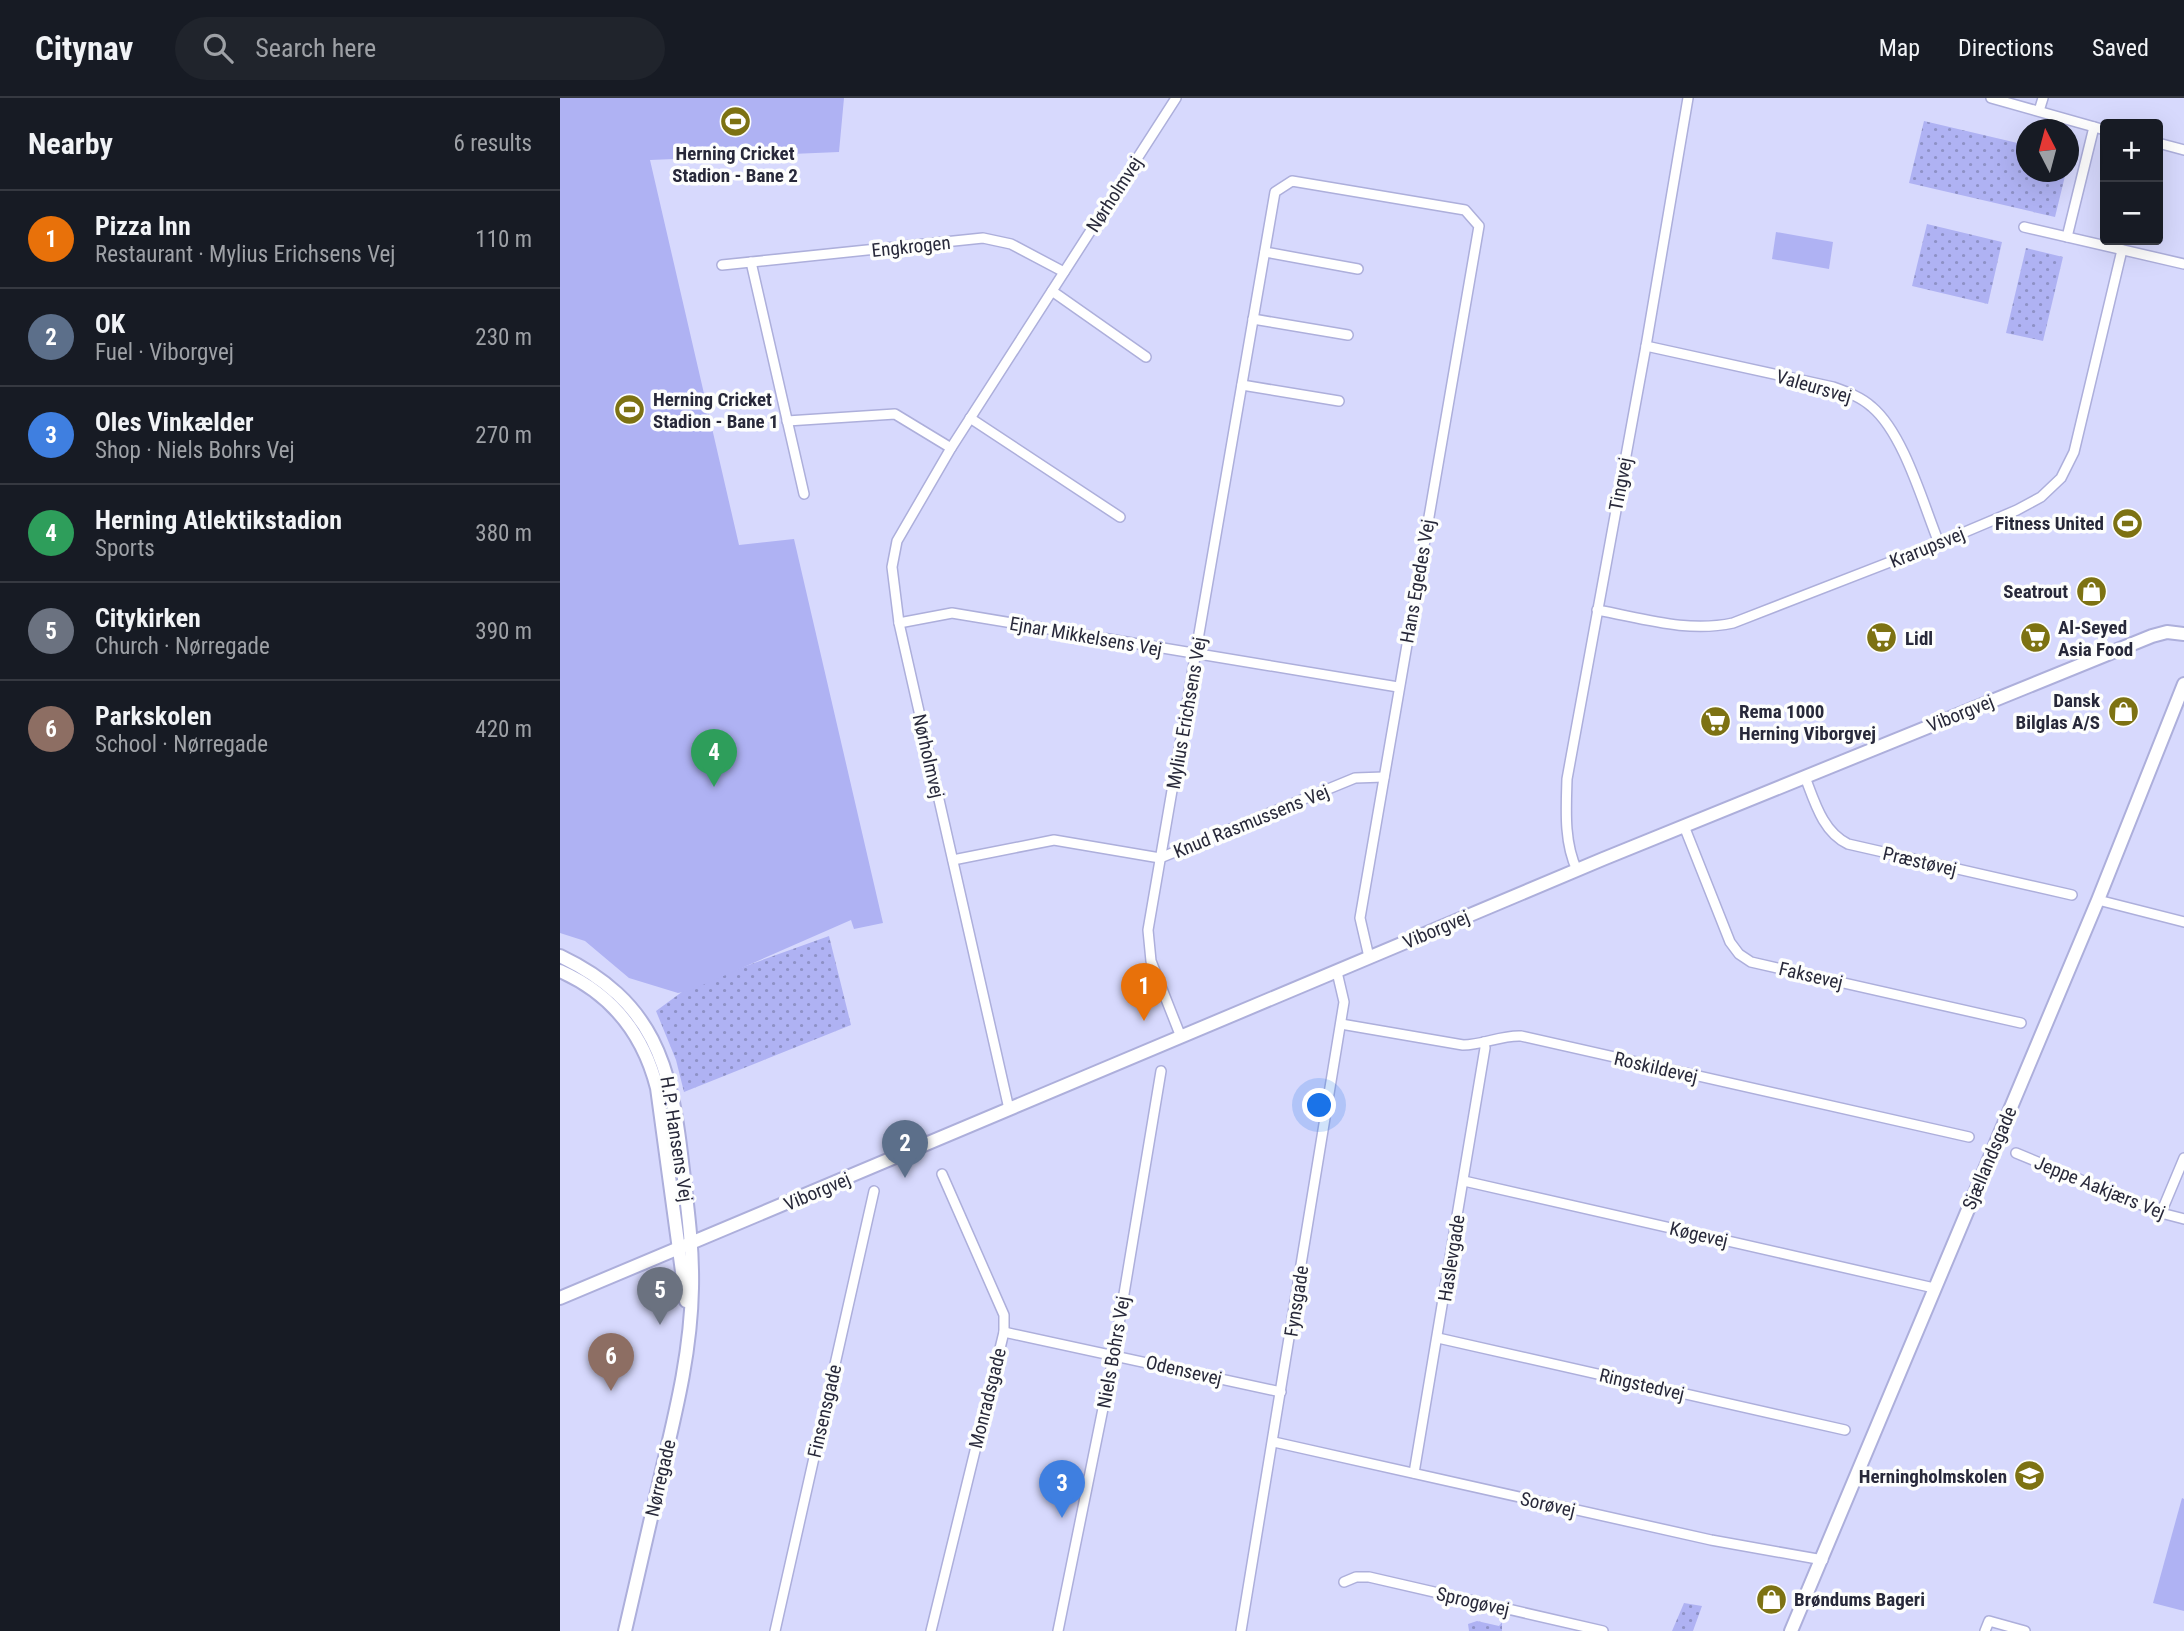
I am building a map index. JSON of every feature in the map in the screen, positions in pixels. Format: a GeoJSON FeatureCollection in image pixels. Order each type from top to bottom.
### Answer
{"type":"FeatureCollection","features":[{"type":"Feature","properties":{"kind":"street","name":"Nørholmvej"},"geometry":{"type":"LineString","coordinates":[[1009,1109],[899,623],[892,567],[897,541],[951,448],[1176,98]]}},
{"type":"Feature","properties":{"kind":"street","name":"Tingvej"},"geometry":{"type":"LineString","coordinates":[[1577,870],[1571,858],[1567,834],[1567,779],[1688,98]]}},
{"type":"Feature","properties":{"kind":"street"},"geometry":{"type":"LineString","coordinates":[[1991,98],[2100,129]]}},
{"type":"Feature","properties":{"kind":"street"},"geometry":{"type":"LineString","coordinates":[[2039,111],[2043,98]]}},
{"type":"Feature","properties":{"kind":"street"},"geometry":{"type":"LineString","coordinates":[[2067,237],[2094,127]]}},
{"type":"Feature","properties":{"kind":"street"},"geometry":{"type":"LineString","coordinates":[[2163,144],[2184,150]]}},
{"type":"Feature","properties":{"kind":"street","name":"Mylius Erichsens Vej"},"geometry":{"type":"LineString","coordinates":[[1181,1037],[1152,961],[1148,930],[1275,192],[1292,181],[1465,210]]}},
{"type":"Feature","properties":{"kind":"street","name":"Hans Egedes Vej"},"geometry":{"type":"LineString","coordinates":[[1370,957],[1360,918],[1479,226],[1465,210]]}},
{"type":"Feature","properties":{"kind":"street"},"geometry":{"type":"LineString","coordinates":[[2024,227],[2184,264]]}},
{"type":"Feature","properties":{"kind":"street","name":"Engkrogen"},"geometry":{"type":"LineString","coordinates":[[722,265],[982,238],[1011,244],[1064,272]]}},
{"type":"Feature","properties":{"kind":"street","name":"Krarupsvej"},"geometry":{"type":"LineString","coordinates":[[1597,610],[1684,627],[1710,628],[1733,624],[1939,543],[2041,497],[2061,478],[2074,452],[2122,250]]}},
{"type":"Feature","properties":{"kind":"street"},"geometry":{"type":"LineString","coordinates":[[1265,252],[1358,269]]}},
{"type":"Feature","properties":{"kind":"street"},"geometry":{"type":"LineString","coordinates":[[751,262],[804,494]]}},
{"type":"Feature","properties":{"kind":"street"},"geometry":{"type":"LineString","coordinates":[[1052,291],[1146,357]]}},
{"type":"Feature","properties":{"kind":"street"},"geometry":{"type":"LineString","coordinates":[[1253,319],[1348,335]]}},
{"type":"Feature","properties":{"kind":"street","name":"Valeursvej"},"geometry":{"type":"LineString","coordinates":[[1646,346],[1833,387],[1854,395],[1872,407],[1887,423],[1898,442],[1939,543]]}},
{"type":"Feature","properties":{"kind":"street"},"geometry":{"type":"LineString","coordinates":[[1242,385],[1339,401]]}},
{"type":"Feature","properties":{"kind":"street"},"geometry":{"type":"LineString","coordinates":[[787,421],[895,414],[951,448]]}},
{"type":"Feature","properties":{"kind":"street"},"geometry":{"type":"LineString","coordinates":[[970,418],[1120,517]]}},
{"type":"Feature","properties":{"kind":"street","name":"Ejnar Mikkelsens Vej"},"geometry":{"type":"LineString","coordinates":[[899,623],[952,613],[1398,687]]}},
{"type":"Feature","properties":{"kind":"street","name":"Viborgvej"},"geometry":{"type":"LineString","coordinates":[[560,1298],[1862,752],[2152,636],[2167,632],[2184,634]]}},
{"type":"Feature","properties":{"kind":"street","name":"Sjællandsgade"},"geometry":{"type":"LineString","coordinates":[[1791,1631],[2098,900],[2184,684]]}},
{"type":"Feature","properties":{"kind":"street","name":"Knud Rasmussens Vej"},"geometry":{"type":"LineString","coordinates":[[953,860],[1054,840],[1160,858],[1355,779],[1384,777]]}},
{"type":"Feature","properties":{"kind":"street","name":"Præstøvej"},"geometry":{"type":"LineString","coordinates":[[1805,778],[1826,826],[1835,838],[1848,845],[2072,895]]}},
{"type":"Feature","properties":{"kind":"street","name":"Faksevej"},"geometry":{"type":"LineString","coordinates":[[1684,826],[1730,942],[1739,954],[1751,961],[2021,1023]]}},
{"type":"Feature","properties":{"kind":"street"},"geometry":{"type":"LineString","coordinates":[[2098,900],[2184,922]]}},
{"type":"Feature","properties":{"kind":"street","name":"H.P. Hansens Vej"},"geometry":{"type":"LineString","coordinates":[[560,956],[583,967],[615,991],[641,1020],[655,1043],[667,1072],[673,1103],[692,1243]]}},
{"type":"Feature","properties":{"kind":"street","name":"H.P. Hansens Vej"},"geometry":{"type":"LineString","coordinates":[[560,971],[598,991],[615,1007],[636,1034],[652,1065],[678,1249]]}},
{"type":"Feature","properties":{"kind":"street","name":"Fynsgade"},"geometry":{"type":"LineString","coordinates":[[1241,1631],[1341,1024],[1344,1002],[1337,972]]}},
{"type":"Feature","properties":{"kind":"street","name":"Roskildevej"},"geometry":{"type":"LineString","coordinates":[[1341,1024],[1463,1045],[1521,1036],[1969,1137]]}},
{"type":"Feature","properties":{"kind":"street","name":"Haslevgade"},"geometry":{"type":"LineString","coordinates":[[1414,1473],[1464,1181],[1484,1042]]}},
{"type":"Feature","properties":{"kind":"street","name":"Niels Bohrs Vej"},"geometry":{"type":"LineString","coordinates":[[1058,1631],[1114,1354],[1161,1072]]}},
{"type":"Feature","properties":{"kind":"street","name":"Jeppe Aakjærs Vej"},"geometry":{"type":"LineString","coordinates":[[2016,1153],[2161,1213],[2184,1219]]}},
{"type":"Feature","properties":{"kind":"street"},"geometry":{"type":"LineString","coordinates":[[2161,1213],[2184,1158]]}},
{"type":"Feature","properties":{"kind":"street","name":"Monradsgade"},"geometry":{"type":"LineString","coordinates":[[931,1631],[1004,1332],[1004,1315],[942,1174]]}},
{"type":"Feature","properties":{"kind":"street","name":"Køgevej"},"geometry":{"type":"LineString","coordinates":[[1464,1181],[1934,1288]]}},
{"type":"Feature","properties":{"kind":"street","name":"Finsensgade"},"geometry":{"type":"LineString","coordinates":[[775,1631],[874,1191]]}},
{"type":"Feature","properties":{"kind":"street","name":"Nørregade"},"geometry":{"type":"LineString","coordinates":[[625,1631],[684,1374],[690,1324],[692,1243]]}},
{"type":"Feature","properties":{"kind":"street","name":"Nørregade"},"geometry":{"type":"LineString","coordinates":[[678,1249],[690,1324]]}},
{"type":"Feature","properties":{"kind":"street","name":"Odensevej"},"geometry":{"type":"LineString","coordinates":[[1004,1332],[1281,1392]]}},
{"type":"Feature","properties":{"kind":"street","name":"Ringstedvej"},"geometry":{"type":"LineString","coordinates":[[1438,1338],[1845,1430]]}},
{"type":"Feature","properties":{"kind":"street","name":"Sorøvej"},"geometry":{"type":"LineString","coordinates":[[1273,1442],[1699,1538],[1823,1560]]}},
{"type":"Feature","properties":{"kind":"street","name":"Sprogøvej"},"geometry":{"type":"LineString","coordinates":[[1344,1582],[1356,1577],[1369,1577],[1602,1631]]}},
{"type":"Feature","properties":{"kind":"street"},"geometry":{"type":"LineString","coordinates":[[1985,1631],[1989,1621],[2025,1631]]}},
{"type":"Feature","properties":{"kind":"shaded area"},"geometry":{"type":"Polygon","coordinates":[[[560,98],[844,98],[839,152],[650,160],[739,545],[794,539],[883,923],[854,929],[851,920],[689,991],[678,993],[629,978],[585,941],[560,933],[560,98]]]}},
{"type":"Feature","properties":{"kind":"shaded area"},"geometry":{"type":"Polygon","coordinates":[[[1924,121],[2016,143],[2016,182],[2064,182],[2055,217],[1909,183],[1924,121]]]}},
{"type":"Feature","properties":{"kind":"shaded area"},"geometry":{"type":"Polygon","coordinates":[[[1927,224],[2002,242],[1988,304],[1912,286],[1927,224]]]}},
{"type":"Feature","properties":{"kind":"shaded area"},"geometry":{"type":"Polygon","coordinates":[[[1776,232],[1833,242],[1829,269],[1772,259],[1776,232]]]}},
{"type":"Feature","properties":{"kind":"shaded area"},"geometry":{"type":"Polygon","coordinates":[[[2026,248],[2063,257],[2043,341],[2006,333],[2026,248]]]}},
{"type":"Feature","properties":{"kind":"shaded area"},"geometry":{"type":"Polygon","coordinates":[[[829,936],[851,1025],[684,1092],[676,1060],[656,1011],[690,986],[829,936]]]}},
{"type":"Feature","properties":{"kind":"shaded area"},"geometry":{"type":"Polygon","coordinates":[[[2182,1498],[2184,1499],[2184,1611],[2153,1603],[2182,1498]]]}},
{"type":"Feature","properties":{"kind":"shaded area"},"geometry":{"type":"Polygon","coordinates":[[[1684,1603],[1702,1606],[1693,1631],[1672,1631],[1684,1603]]]}},
{"type":"Feature","properties":{"kind":"shaded area"},"geometry":{"type":"Polygon","coordinates":[[[1477,1621],[1499,1626],[1502,1622],[1502,1631],[1469,1631],[1468,1624],[1477,1621]]]}},
{"type":"Feature","properties":{"kind":"place","name":"Herning Cricket Stadion - Bane 2"},"geometry":{"type":"Point","coordinates":[735,122]}},
{"type":"Feature","properties":{"kind":"place","name":"Herning Cricket Stadion - Bane 1"},"geometry":{"type":"Point","coordinates":[630,410]}},
{"type":"Feature","properties":{"kind":"place","name":"Fitness United"},"geometry":{"type":"Point","coordinates":[2127,523]}},
{"type":"Feature","properties":{"kind":"place","name":"Seatrout"},"geometry":{"type":"Point","coordinates":[2091,591]}},
{"type":"Feature","properties":{"kind":"place","name":"Lidl"},"geometry":{"type":"Point","coordinates":[1882,638]}},
{"type":"Feature","properties":{"kind":"place","name":"Al-Seyed Asia Food"},"geometry":{"type":"Point","coordinates":[2035,638]}},
{"type":"Feature","properties":{"kind":"place","name":"Dansk Bilglas A/S"},"geometry":{"type":"Point","coordinates":[2123,711]}},
{"type":"Feature","properties":{"kind":"place","name":"Rema 1000 Herning Viborgvej"},"geometry":{"type":"Point","coordinates":[1716,722]}},
{"type":"Feature","properties":{"kind":"place","name":"Herning Atlektikstadion"},"geometry":{"type":"Point","coordinates":[714,787]}},
{"type":"Feature","properties":{"kind":"place","name":"Pizza Inn"},"geometry":{"type":"Point","coordinates":[1144,1021]}},
{"type":"Feature","properties":{"kind":"place","name":"OK"},"geometry":{"type":"Point","coordinates":[905,1178]}},
{"type":"Feature","properties":{"kind":"place","name":"Citykirken"},"geometry":{"type":"Point","coordinates":[660,1325]}},
{"type":"Feature","properties":{"kind":"place","name":"Parkskolen"},"geometry":{"type":"Point","coordinates":[611,1391]}},
{"type":"Feature","properties":{"kind":"place","name":"Herningholmskolen"},"geometry":{"type":"Point","coordinates":[2030,1476]}},
{"type":"Feature","properties":{"kind":"place","name":"Oles Vinkælder"},"geometry":{"type":"Point","coordinates":[1062,1518]}},
{"type":"Feature","properties":{"kind":"place","name":"Brøndums Bageri"},"geometry":{"type":"Point","coordinates":[1771,1599]}}]}
